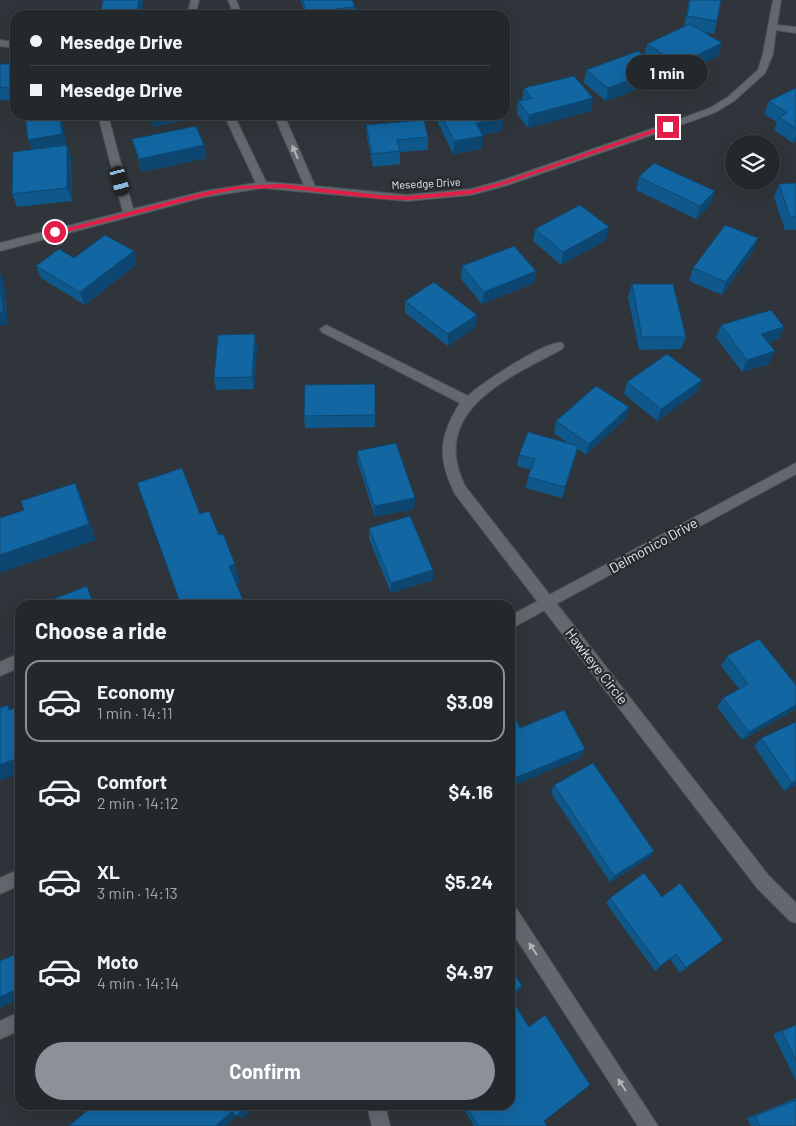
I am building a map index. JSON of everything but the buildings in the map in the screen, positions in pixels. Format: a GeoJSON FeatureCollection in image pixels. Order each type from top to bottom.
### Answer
{"type":"FeatureCollection","features":[{"type":"Feature","properties":{"kind":"street","name":"Mesedge Drive"},"geometry":{"type":"LineString","coordinates":[[0,247],[205,194],[262,185],[407,198],[471,192],[504,183],[686,120],[713,110],[731,99],[762,71],[768,54],[777,0]]}},
{"type":"Feature","properties":{"kind":"street"},"geometry":{"type":"LineString","coordinates":[[773,27],[796,30]]}},
{"type":"Feature","properties":{"kind":"street"},"geometry":{"type":"LineString","coordinates":[[104,120],[129,214]]}},
{"type":"Feature","properties":{"kind":"street"},"geometry":{"type":"LineString","coordinates":[[231,120],[262,185]]}},
{"type":"Feature","properties":{"kind":"street"},"geometry":{"type":"LineString","coordinates":[[282,120],[312,190]]}},
{"type":"Feature","properties":{"kind":"street"},"geometry":{"type":"LineString","coordinates":[[326,329],[467,401]]}},
{"type":"Feature","properties":{"kind":"street","name":"Hawkeye Circle"},"geometry":{"type":"LineString","coordinates":[[558,346],[493,381],[467,401],[452,426],[451,469],[460,490],[763,882],[796,914]]}},
{"type":"Feature","properties":{"kind":"street","name":"Delmonico Drive"},"geometry":{"type":"LineString","coordinates":[[515,621],[796,468]]}},
{"type":"Feature","properties":{"kind":"street"},"geometry":{"type":"LineString","coordinates":[[0,669],[15,662]]}},
{"type":"Feature","properties":{"kind":"street"},"geometry":{"type":"LineString","coordinates":[[0,886],[15,879]]}},
{"type":"Feature","properties":{"kind":"street"},"geometry":{"type":"LineString","coordinates":[[515,922],[649,1126]]}},
{"type":"Feature","properties":{"kind":"street"},"geometry":{"type":"LineString","coordinates":[[0,1030],[15,1023]]}},
{"type":"Feature","properties":{"kind":"street"},"geometry":{"type":"LineString","coordinates":[[377,1110],[381,1126]]}},
{"type":"Feature","properties":{"kind":"route"},"geometry":{"type":"LineString","coordinates":[[55,232],[205,194],[262,185],[407,198],[471,192],[504,183],[668,127]]}}]}
